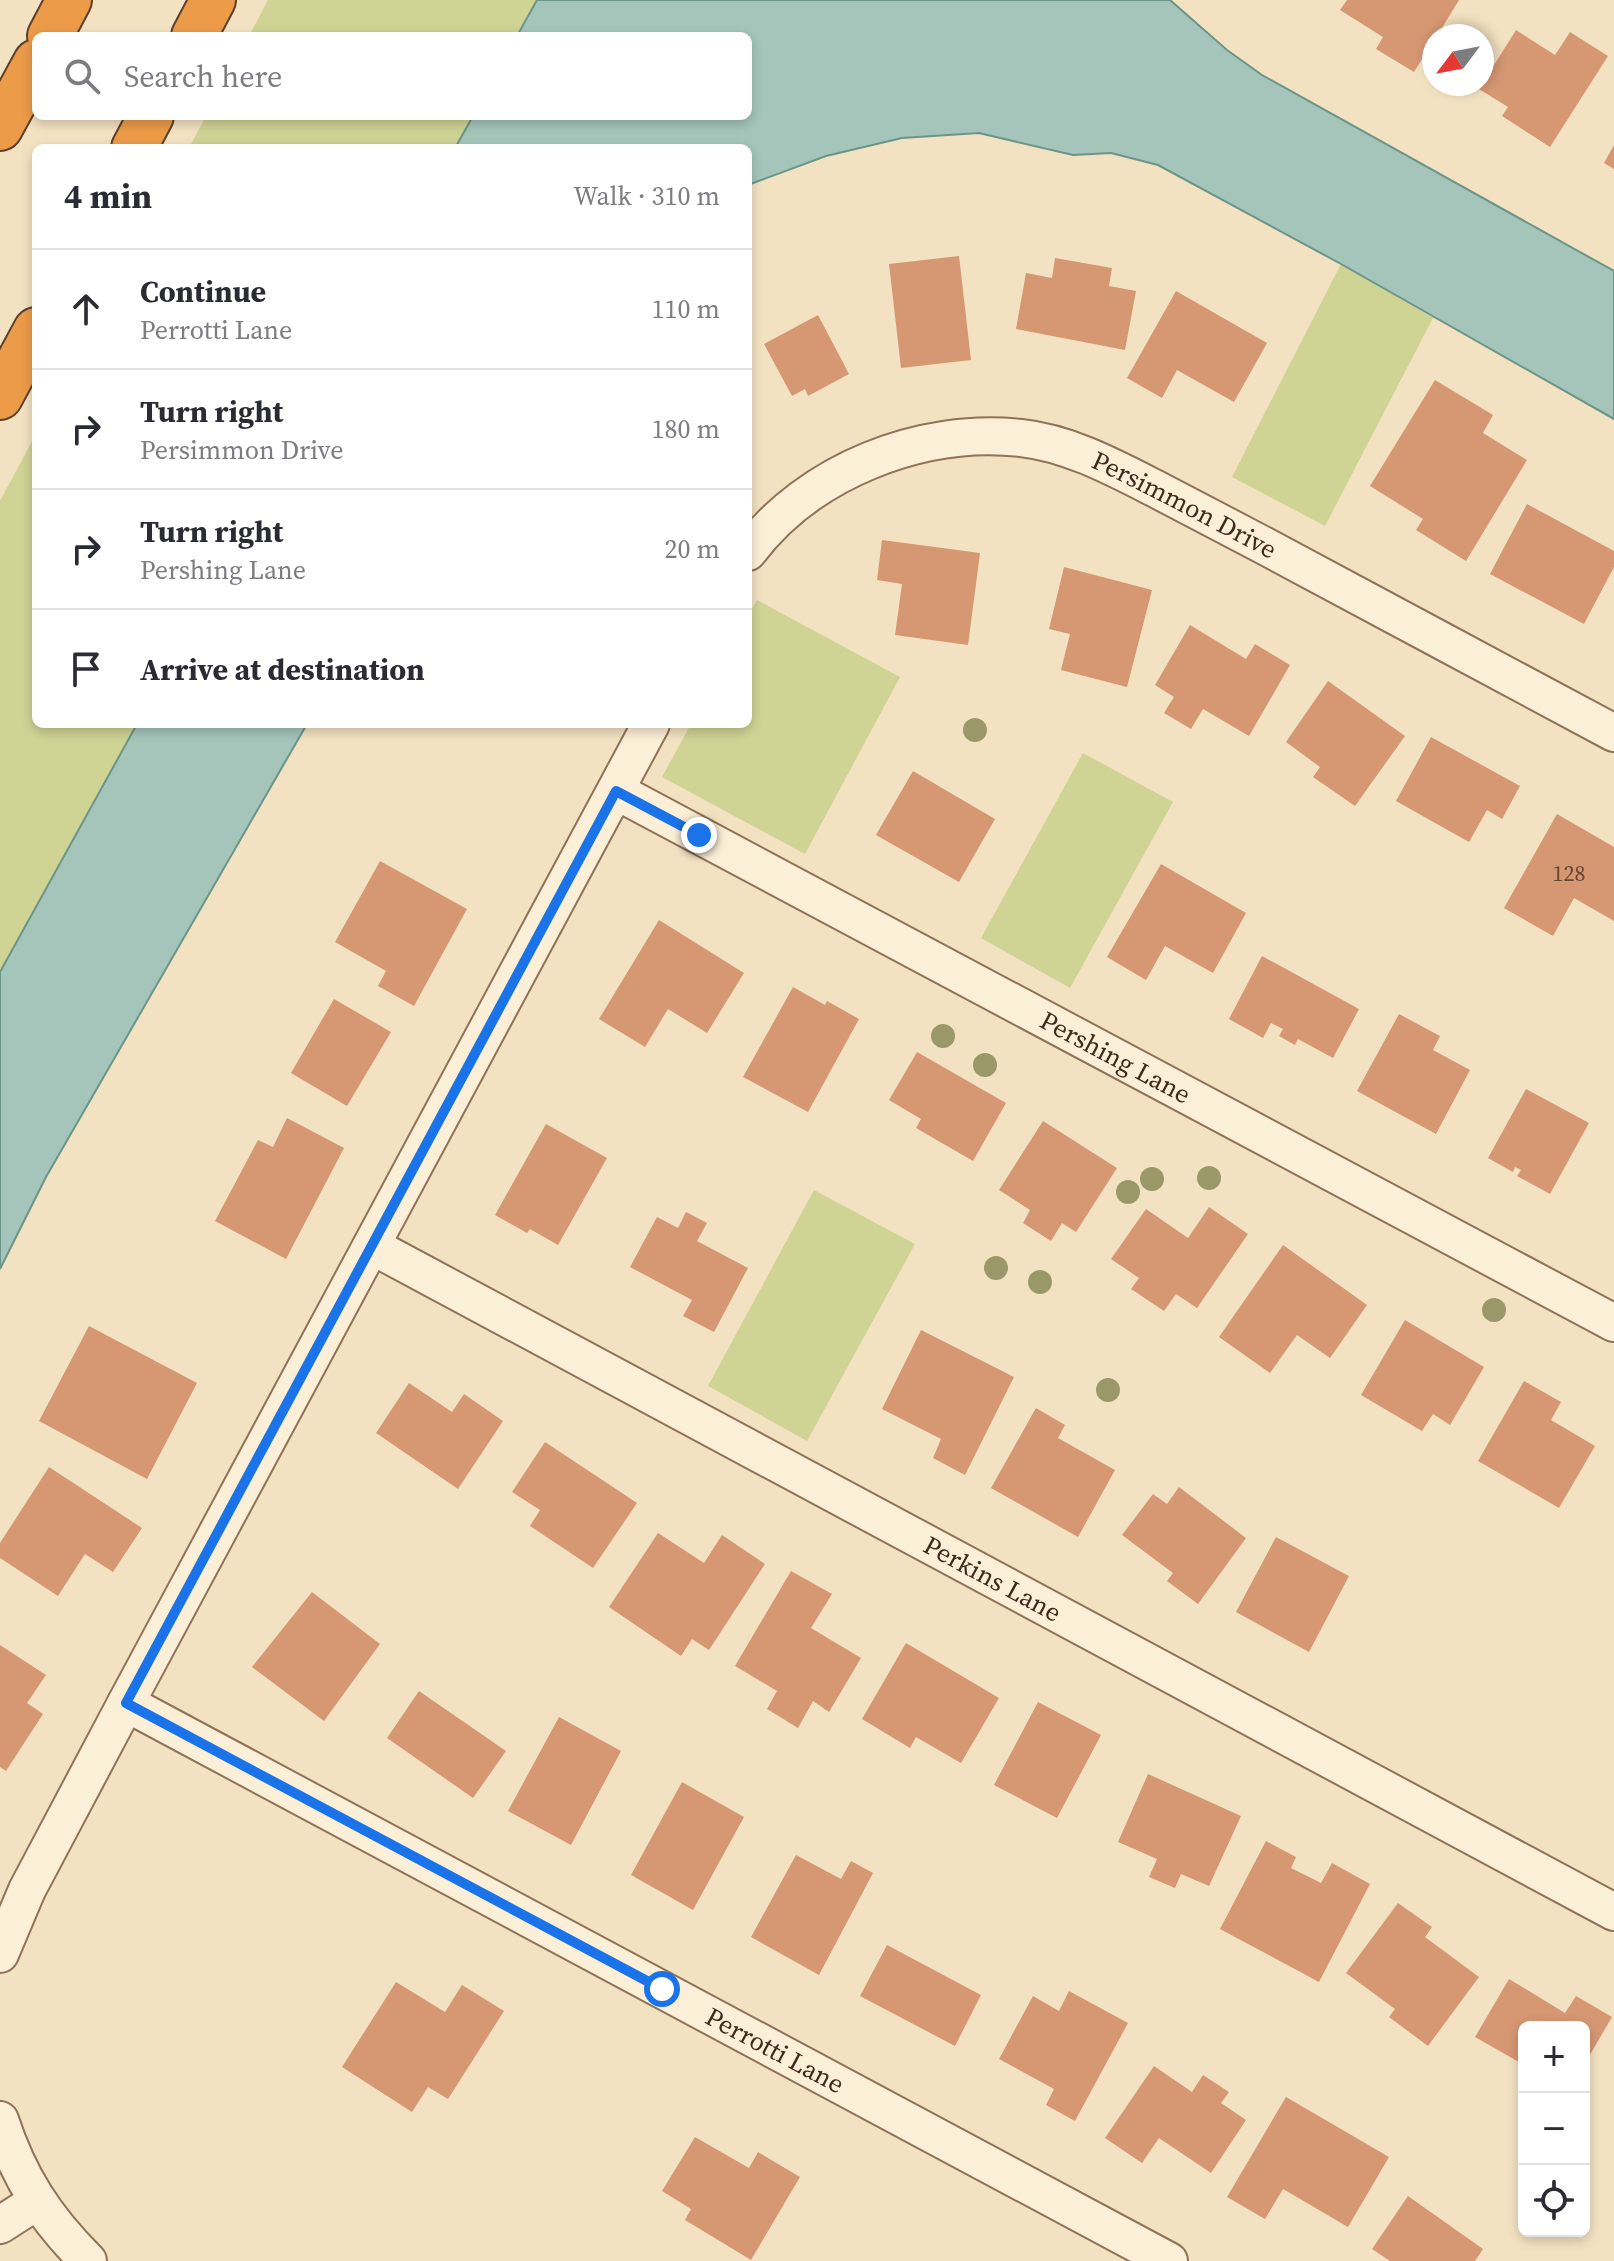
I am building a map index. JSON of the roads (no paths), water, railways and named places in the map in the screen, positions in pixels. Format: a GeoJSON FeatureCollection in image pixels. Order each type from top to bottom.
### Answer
{"type":"FeatureCollection","features":[{"type":"Feature","properties":{"kind":"highway"},"geometry":{"type":"LineString","coordinates":[[52,32],[69,0]]}},
{"type":"Feature","properties":{"kind":"highway"},"geometry":{"type":"LineString","coordinates":[[196,32],[213,0]]}},
{"type":"Feature","properties":{"kind":"highway"},"geometry":{"type":"LineString","coordinates":[[0,128],[32,69]]}},
{"type":"Feature","properties":{"kind":"highway"},"geometry":{"type":"LineString","coordinates":[[136,144],[149,120]]}},
{"type":"Feature","properties":{"kind":"highway"},"geometry":{"type":"LineString","coordinates":[[0,397],[32,337]]}},
{"type":"Feature","properties":{"kind":"street","name":"Persimmon Drive"},"geometry":{"type":"LineString","coordinates":[[752,547],[766,530],[803,498],[864,463],[933,442],[985,436],[1022,438],[1077,453],[1132,477],[1614,733]]}},
{"type":"Feature","properties":{"kind":"street"},"geometry":{"type":"LineString","coordinates":[[0,1954],[27,1890],[649,728]]}},
{"type":"Feature","properties":{"kind":"street","name":"Pershing Lane"},"geometry":{"type":"LineString","coordinates":[[616,791],[1614,1323]]}},
{"type":"Feature","properties":{"kind":"street","name":"Perkins Lane"},"geometry":{"type":"LineString","coordinates":[[372,1246],[1614,1912]]}},
{"type":"Feature","properties":{"kind":"street","name":"Perrotti Lane"},"geometry":{"type":"LineString","coordinates":[[126,1703],[1169,2261]]}},
{"type":"Feature","properties":{"kind":"street"},"geometry":{"type":"LineString","coordinates":[[0,2120],[13,2156],[36,2202],[88,2261]]}},
{"type":"Feature","properties":{"kind":"street"},"geometry":{"type":"LineString","coordinates":[[0,2225],[36,2202]]}},
{"type":"Feature","properties":{"kind":"water"},"geometry":{"type":"Polygon","coordinates":[[[537,0],[1170,0],[1227,50],[1262,75],[1614,271],[1614,419],[1341,264],[1158,165],[1111,153],[1073,155],[979,133],[902,138],[826,156],[752,184],[752,144],[457,144],[471,120],[752,120],[752,32],[519,32],[537,0]]]}},
{"type":"Feature","properties":{"kind":"water"},"geometry":{"type":"Polygon","coordinates":[[[135,728],[305,728],[46,1177],[0,1269],[0,972],[135,728]]]}}]}
